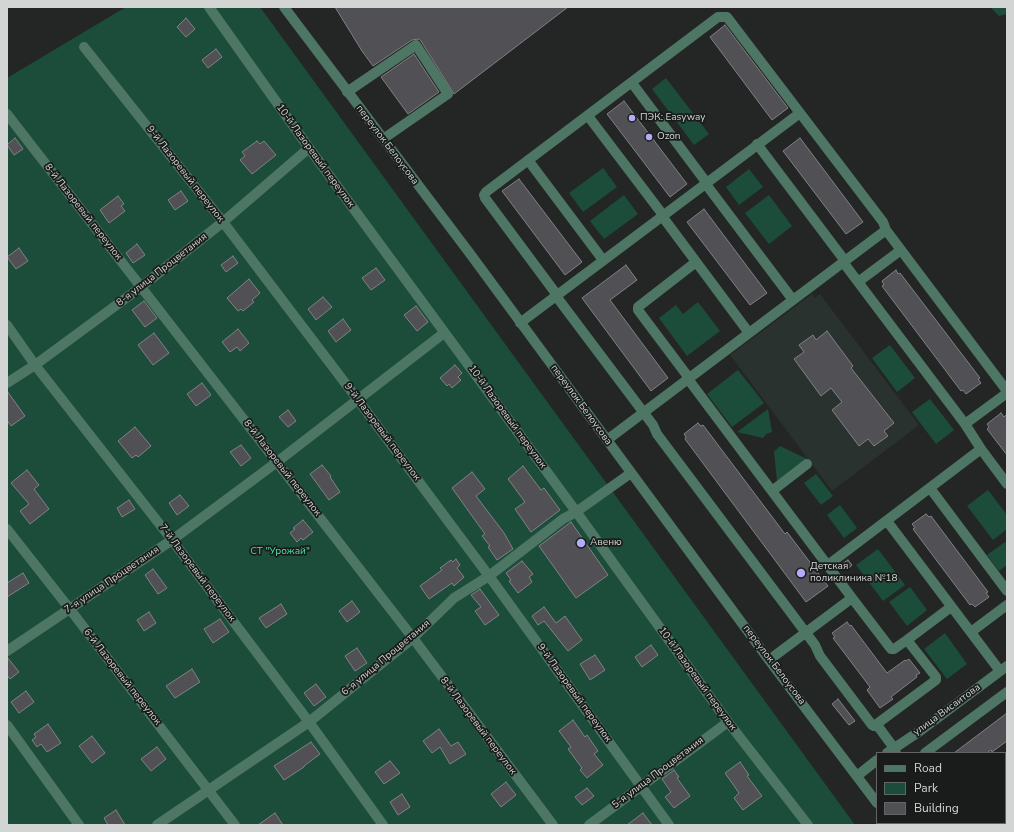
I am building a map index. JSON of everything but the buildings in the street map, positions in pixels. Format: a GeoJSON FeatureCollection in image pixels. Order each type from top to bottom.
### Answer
{"type":"FeatureCollection","features":[{"type":"Feature","properties":{"kind":"street","name":"10-й Лазоревый переулок"},"geometry":{"type":"LineString","coordinates":[[209,7],[309,148],[728,722],[808,825]]}},
{"type":"Feature","properties":{"kind":"street","name":"переулок Белоусова"},"geometry":{"type":"LineString","coordinates":[[284,7],[876,802]]}},
{"type":"Feature","properties":{"kind":"street"},"geometry":{"type":"LineString","coordinates":[[907,640],[936,677],[936,680],[874,726],[820,656],[815,645],[806,632],[657,434],[653,425],[489,204],[484,195],[528,160],[718,17],[727,16],[883,222],[886,230],[1007,392],[965,424]]}},
{"type":"Feature","properties":{"kind":"street"},"geometry":{"type":"LineString","coordinates":[[348,92],[416,45],[448,94],[383,139]]}},
{"type":"Feature","properties":{"kind":"street","name":"9-й Лазоревый переулок"},"geometry":{"type":"LineString","coordinates":[[84,47],[223,222],[358,400],[489,576],[640,786],[670,825]]}},
{"type":"Feature","properties":{"kind":"street"},"geometry":{"type":"LineString","coordinates":[[632,83],[793,300]]}},
{"type":"Feature","properties":{"kind":"street"},"geometry":{"type":"LineString","coordinates":[[520,323],[800,113]]}},
{"type":"Feature","properties":{"kind":"street","name":"8-й Лазоревый переулок"},"geometry":{"type":"LineString","coordinates":[[7,114],[413,638],[553,825]]}},
{"type":"Feature","properties":{"kind":"street"},"geometry":{"type":"LineString","coordinates":[[588,116],[749,333]]}},
{"type":"Feature","properties":{"kind":"street"},"geometry":{"type":"LineString","coordinates":[[757,144],[858,282],[965,424],[981,449],[1007,484]]}},
{"type":"Feature","properties":{"kind":"street","name":"8-я улица Процветания"},"geometry":{"type":"LineString","coordinates":[[7,383],[35,365],[141,287],[223,222],[309,148]]}},
{"type":"Feature","properties":{"kind":"street"},"geometry":{"type":"LineString","coordinates":[[528,160],[603,260]]}},
{"type":"Feature","properties":{"kind":"street"},"geometry":{"type":"LineString","coordinates":[[607,440],[886,230]]}},
{"type":"Feature","properties":{"kind":"street"},"geometry":{"type":"LineString","coordinates":[[858,282],[901,250]]}},
{"type":"Feature","properties":{"kind":"street"},"geometry":{"type":"LineString","coordinates":[[696,262],[638,307],[638,310],[891,649],[894,649],[907,640],[951,607]]}},
{"type":"Feature","properties":{"kind":"street","name":"7-й Лазоревый переулок"},"geometry":{"type":"LineString","coordinates":[[7,325],[35,365],[172,540],[309,722],[383,825]]}},
{"type":"Feature","properties":{"kind":"street","name":"7-я улица Процветания"},"geometry":{"type":"LineString","coordinates":[[7,651],[172,540],[277,462],[444,333]]}},
{"type":"Feature","properties":{"kind":"street"},"geometry":{"type":"LineString","coordinates":[[828,565],[981,449]]}},
{"type":"Feature","properties":{"kind":"street"},"geometry":{"type":"LineString","coordinates":[[772,491],[807,464]]}},
{"type":"Feature","properties":{"kind":"street","name":"6-я улица Процветания"},"geometry":{"type":"LineString","coordinates":[[157,825],[309,722],[413,638],[454,598],[489,576],[563,519],[576,512],[631,473]]}},
{"type":"Feature","properties":{"kind":"street"},"geometry":{"type":"LineString","coordinates":[[930,488],[1007,591]]}},
{"type":"Feature","properties":{"kind":"street"},"geometry":{"type":"LineString","coordinates":[[887,521],[951,607],[1003,668]]}},
{"type":"Feature","properties":{"kind":"street","name":"6-й Лазоревый переулок"},"geometry":{"type":"LineString","coordinates":[[7,529],[235,825]]}},
{"type":"Feature","properties":{"kind":"street"},"geometry":{"type":"LineString","coordinates":[[769,660],[852,598]]}},
{"type":"Feature","properties":{"kind":"street"},"geometry":{"type":"LineString","coordinates":[[971,632],[1007,605]]}},
{"type":"Feature","properties":{"kind":"street","name":"улица Висаитова"},"geometry":{"type":"LineString","coordinates":[[892,751],[1003,668]]}},
{"type":"Feature","properties":{"kind":"street"},"geometry":{"type":"LineString","coordinates":[[926,752],[1007,692]]}},
{"type":"Feature","properties":{"kind":"street","name":"5-я улица Процветания"},"geometry":{"type":"LineString","coordinates":[[589,825],[728,722]]}},
{"type":"Feature","properties":{"kind":"street"},"geometry":{"type":"LineString","coordinates":[[7,725],[79,825]]}},
{"type":"Feature","properties":{"kind":"street"},"geometry":{"type":"LineString","coordinates":[[877,725],[892,751]]}},
{"type":"Feature","properties":{"kind":"street"},"geometry":{"type":"LineString","coordinates":[[857,776],[876,761]]}},
{"type":"Feature","properties":{"kind":"shaded area"},"geometry":{"type":"Polygon","coordinates":[[[812,294],[815,298],[820,294],[919,425],[832,491],[730,355],[812,294]]]}},
{"type":"Feature","properties":{"kind":"green space","name":"СТ \"Урожай\""},"geometry":{"type":"Polygon","coordinates":[[[126,7],[260,7],[855,825],[7,825],[7,78],[126,7]]]}},
{"type":"Feature","properties":{"kind":"green space"},"geometry":{"type":"Polygon","coordinates":[[[990,7],[1007,7],[1007,14],[999,16],[990,7]]]}},
{"type":"Feature","properties":{"kind":"green space"},"geometry":{"type":"Polygon","coordinates":[[[666,78],[709,134],[694,145],[652,89],[666,78]]]}},
{"type":"Feature","properties":{"kind":"green space"},"geometry":{"type":"Polygon","coordinates":[[[603,168],[617,187],[583,212],[569,193],[603,168]]]}},
{"type":"Feature","properties":{"kind":"green space"},"geometry":{"type":"Polygon","coordinates":[[[749,169],[763,187],[739,205],[726,187],[749,169]]]}},
{"type":"Feature","properties":{"kind":"green space"},"geometry":{"type":"Polygon","coordinates":[[[624,195],[638,214],[604,239],[590,221],[624,195]]]}},
{"type":"Feature","properties":{"kind":"green space"},"geometry":{"type":"Polygon","coordinates":[[[769,195],[792,226],[769,244],[745,213],[769,195]]]}},
{"type":"Feature","properties":{"kind":"green space"},"geometry":{"type":"Polygon","coordinates":[[[698,302],[720,331],[687,356],[659,318],[676,305],[683,314],[698,302]]]}},
{"type":"Feature","properties":{"kind":"green space"},"geometry":{"type":"Polygon","coordinates":[[[890,345],[915,378],[897,392],[872,358],[890,345]]]}},
{"type":"Feature","properties":{"kind":"green space"},"geometry":{"type":"Polygon","coordinates":[[[738,370],[764,403],[732,427],[707,394],[738,370]]]}},
{"type":"Feature","properties":{"kind":"green space"},"geometry":{"type":"Polygon","coordinates":[[[930,399],[954,430],[936,444],[912,412],[930,399]]]}},
{"type":"Feature","properties":{"kind":"green space"},"geometry":{"type":"Polygon","coordinates":[[[768,409],[772,432],[766,434],[763,438],[737,432],[768,409]]]}},
{"type":"Feature","properties":{"kind":"green space"},"geometry":{"type":"Polygon","coordinates":[[[780,446],[807,459],[777,481],[774,451],[780,446]]]}},
{"type":"Feature","properties":{"kind":"green space"},"geometry":{"type":"Polygon","coordinates":[[[816,474],[833,496],[821,505],[804,483],[816,474]]]}},
{"type":"Feature","properties":{"kind":"green space"},"geometry":{"type":"Polygon","coordinates":[[[988,490],[1007,515],[1007,529],[993,540],[967,506],[988,490]]]}},
{"type":"Feature","properties":{"kind":"green space"},"geometry":{"type":"Polygon","coordinates":[[[840,505],[857,528],[844,538],[827,515],[840,505]]]}},
{"type":"Feature","properties":{"kind":"green space"},"geometry":{"type":"Polygon","coordinates":[[[1005,542],[1007,545],[1007,565],[999,571],[987,555],[1005,542]]]}},
{"type":"Feature","properties":{"kind":"green space"},"geometry":{"type":"Polygon","coordinates":[[[878,549],[905,585],[883,601],[856,565],[878,549]]]}},
{"type":"Feature","properties":{"kind":"green space"},"geometry":{"type":"Polygon","coordinates":[[[910,587],[927,610],[907,626],[889,602],[910,587]]]}},
{"type":"Feature","properties":{"kind":"green space"},"geometry":{"type":"Polygon","coordinates":[[[945,633],[967,664],[947,679],[924,649],[945,633]]]}},
{"type":"Feature","properties":{"kind":"place","name":"ПЭК: Easyway"},"geometry":{"type":"Point","coordinates":[632,118]}},
{"type":"Feature","properties":{"kind":"place","name":"Ozon"},"geometry":{"type":"Point","coordinates":[649,137]}},
{"type":"Feature","properties":{"kind":"place","name":"Авеню"},"geometry":{"type":"Point","coordinates":[581,543]}},
{"type":"Feature","properties":{"kind":"place","name":"Детская поликлиника №18"},"geometry":{"type":"Point","coordinates":[801,573]}}]}
